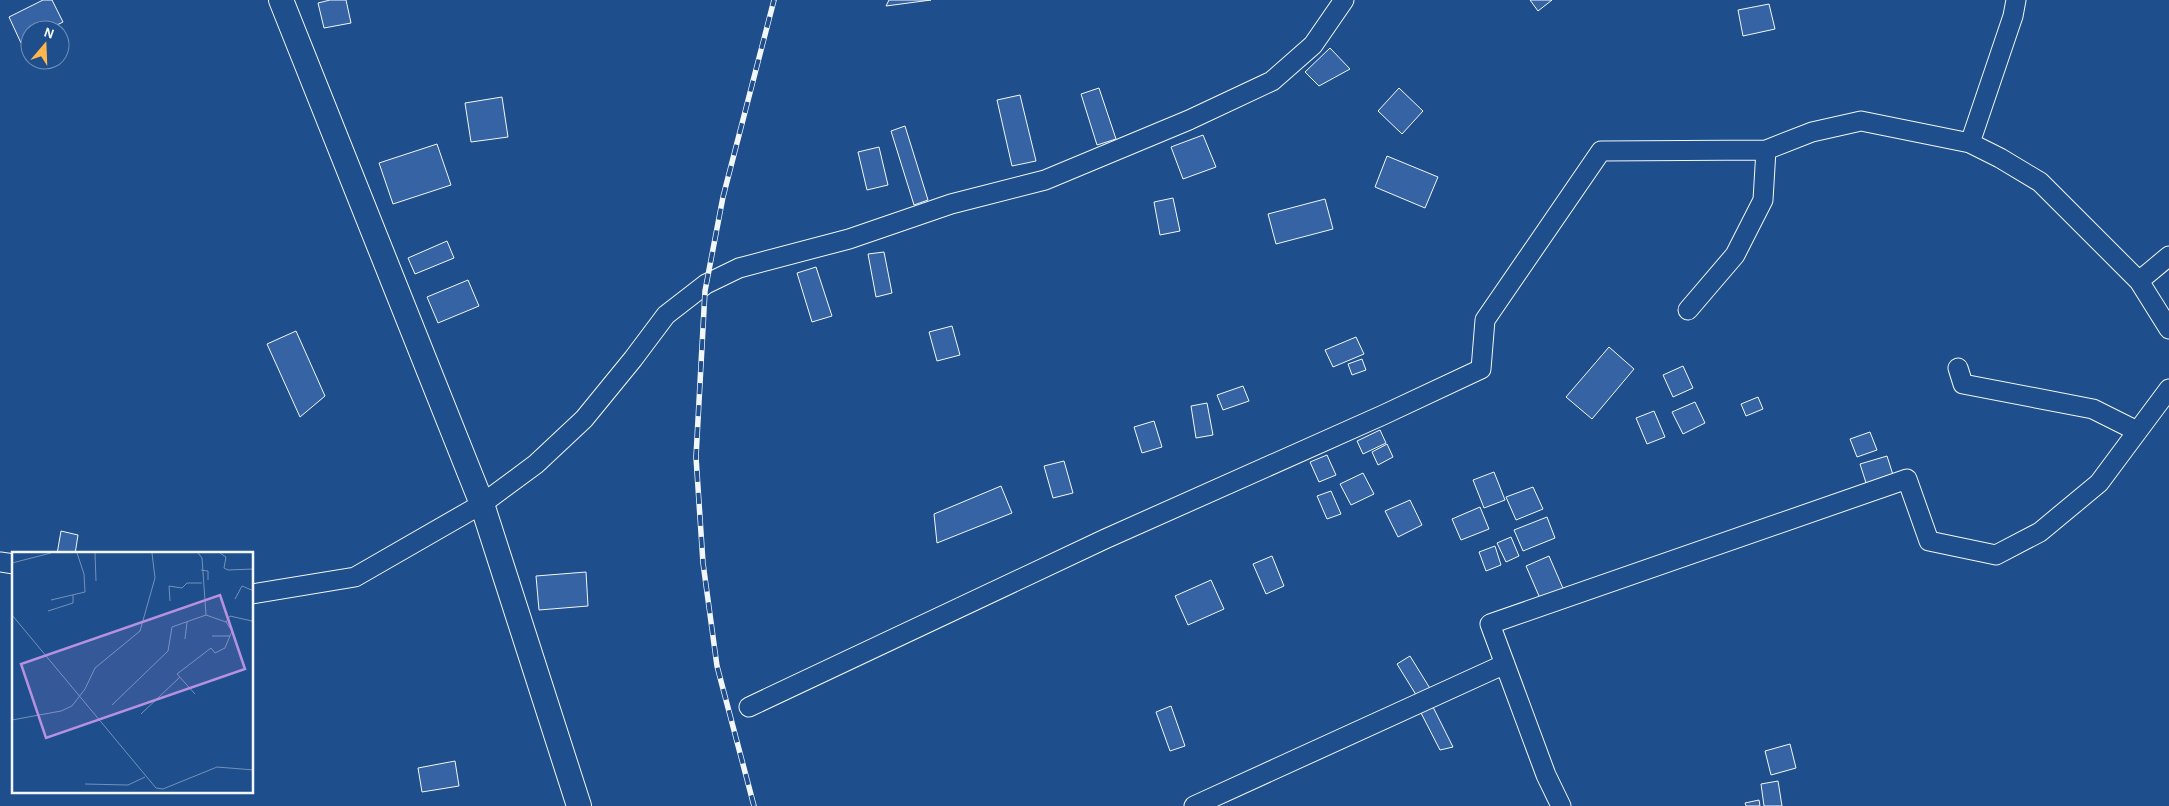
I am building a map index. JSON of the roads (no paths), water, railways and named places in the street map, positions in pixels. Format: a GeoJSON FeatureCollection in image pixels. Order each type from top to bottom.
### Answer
{"type":"FeatureCollection","features":[{"type":"Feature","properties":{"kind":"main road"},"geometry":{"type":"LineString","coordinates":[[281,0],[482,504],[579,806]]}},
{"type":"Feature","properties":{"kind":"street"},"geometry":{"type":"LineString","coordinates":[[254,594],[355,577],[482,504],[536,464],[584,419],[666,315],[706,284],[739,268],[849,239],[951,204],[1045,180],[1189,120],[1272,81],[1312,45],[1344,0]]}},
{"type":"Feature","properties":{"kind":"street"},"geometry":{"type":"LineString","coordinates":[[1970,143],[2014,16],[2016,0]]}},
{"type":"Feature","properties":{"kind":"street"},"geometry":{"type":"LineString","coordinates":[[749,707],[1105,540],[1383,416],[1481,369],[1485,320],[1601,152],[1766,150],[1812,132],[1861,120],[1970,143],[2040,182],[2139,282],[2169,329]]}},
{"type":"Feature","properties":{"kind":"street"},"geometry":{"type":"LineString","coordinates":[[1688,310],[1735,255],[1764,200],[1766,150]]}},
{"type":"Feature","properties":{"kind":"street"},"geometry":{"type":"LineString","coordinates":[[2139,282],[2169,256]]}},
{"type":"Feature","properties":{"kind":"street"},"geometry":{"type":"LineString","coordinates":[[1958,368],[1963,384],[2093,409],[2136,431]]}},
{"type":"Feature","properties":{"kind":"street"},"geometry":{"type":"LineString","coordinates":[[1561,806],[1546,775],[1490,624],[1907,479],[1929,541],[1996,555],[2040,532],[2099,484],[2136,431],[2169,389]]}},
{"type":"Feature","properties":{"kind":"street"},"geometry":{"type":"LineString","coordinates":[[1194,806],[1505,664]]}},
{"type":"Feature","properties":{"kind":"railway"},"geometry":{"type":"LineString","coordinates":[[754,806],[717,666],[703,563],[696,457],[705,291],[723,197],[774,0]]}}]}
